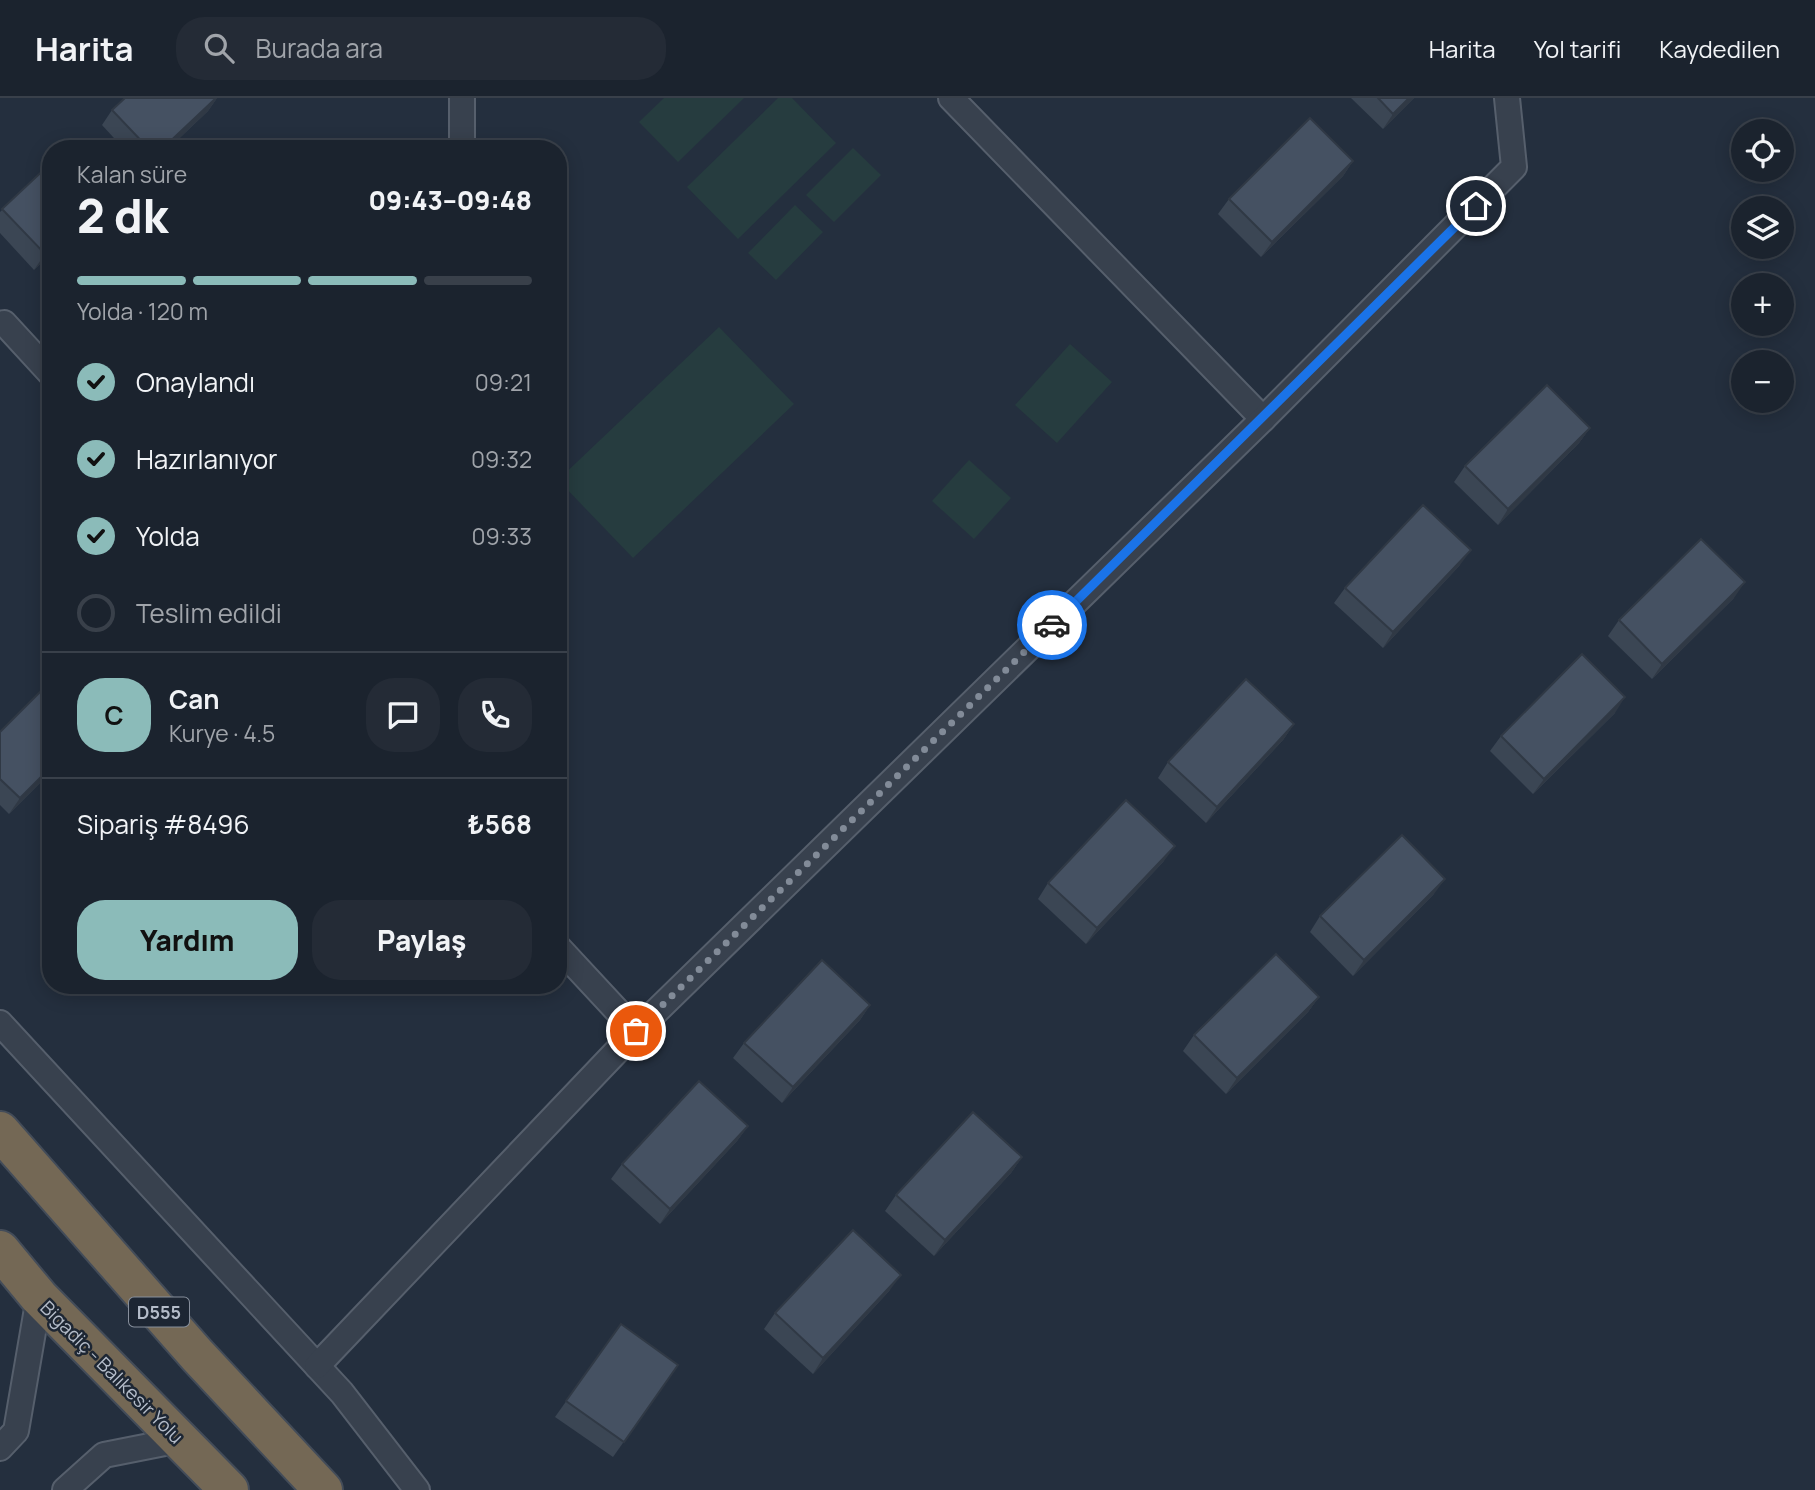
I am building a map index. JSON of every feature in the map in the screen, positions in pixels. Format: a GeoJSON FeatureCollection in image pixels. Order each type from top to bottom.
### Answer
{"type":"FeatureCollection","features":[{"type":"Feature","properties":{"kind":"highway"},"geometry":{"type":"LineString","coordinates":[[0,1123],[43,1180]]}},
{"type":"Feature","properties":{"kind":"highway","name":"D555"},"geometry":{"type":"LineString","coordinates":[[0,1130],[197,1355],[323,1490]]}},
{"type":"Feature","properties":{"kind":"highway","name":"Bigadiç - Balıkesir Yolu"},"geometry":{"type":"LineString","coordinates":[[0,1250],[38,1297],[229,1490]]}},
{"type":"Feature","properties":{"kind":"highway"},"geometry":{"type":"LineString","coordinates":[[0,1257],[38,1297]]}},
{"type":"Feature","properties":{"kind":"street"},"geometry":{"type":"LineString","coordinates":[[462,98],[462,140]]}},
{"type":"Feature","properties":{"kind":"street"},"geometry":{"type":"LineString","coordinates":[[951,98],[1263,419]]}},
{"type":"Feature","properties":{"kind":"street"},"geometry":{"type":"LineString","coordinates":[[317,1366],[636,1031],[1263,419],[1514,167],[1507,98]]}},
{"type":"Feature","properties":{"kind":"street"},"geometry":{"type":"LineString","coordinates":[[0,324],[4,323],[42,364]]}},
{"type":"Feature","properties":{"kind":"street"},"geometry":{"type":"LineString","coordinates":[[567,957],[636,1031]]}},
{"type":"Feature","properties":{"kind":"street"},"geometry":{"type":"LineString","coordinates":[[0,1023],[342,1393],[417,1490]]}},
{"type":"Feature","properties":{"kind":"street"},"geometry":{"type":"LineString","coordinates":[[0,1448],[16,1431],[38,1297]]}},
{"type":"Feature","properties":{"kind":"street"},"geometry":{"type":"LineString","coordinates":[[65,1490],[104,1455],[180,1440]]}},
{"type":"Feature","properties":{"kind":"green space"},"geometry":{"type":"Polygon","coordinates":[[[664,98],[744,98],[678,162],[639,122],[664,98]]]}},
{"type":"Feature","properties":{"kind":"green space"},"geometry":{"type":"Polygon","coordinates":[[[778,98],[792,98],[836,143],[738,239],[687,187],[778,98]]]}},
{"type":"Feature","properties":{"kind":"green space"},"geometry":{"type":"Polygon","coordinates":[[[853,148],[881,175],[834,222],[806,195],[853,148]]]}},
{"type":"Feature","properties":{"kind":"green space"},"geometry":{"type":"Polygon","coordinates":[[[795,205],[823,232],[776,280],[748,253],[795,205]]]}},
{"type":"Feature","properties":{"kind":"green space"},"geometry":{"type":"Polygon","coordinates":[[[719,327],[794,404],[633,558],[567,489],[567,471],[719,327]]]}},
{"type":"Feature","properties":{"kind":"green space"},"geometry":{"type":"Polygon","coordinates":[[[1070,344],[1112,382],[1057,443],[1015,405],[1070,344]]]}},
{"type":"Feature","properties":{"kind":"green space"},"geometry":{"type":"Polygon","coordinates":[[[969,460],[1011,498],[974,539],[932,501],[969,460]]]}},
{"type":"Feature","properties":{"kind":"building"},"geometry":{"type":"Polygon","coordinates":[[[125,98],[216,98],[172,140],[140,140],[112,110],[125,98]]]}},
{"type":"Feature","properties":{"kind":"building"},"geometry":{"type":"Polygon","coordinates":[[[1378,98],[1409,98],[1393,114],[1378,98]]]}},
{"type":"Feature","properties":{"kind":"building"},"geometry":{"type":"Polygon","coordinates":[[[1310,118],[1353,161],[1272,242],[1229,199],[1310,118]]]}},
{"type":"Feature","properties":{"kind":"building"},"geometry":{"type":"Polygon","coordinates":[[[42,171],[42,251],[2,209],[42,171]]]}},
{"type":"Feature","properties":{"kind":"building"},"geometry":{"type":"Polygon","coordinates":[[[1547,385],[1590,428],[1508,509],[1465,466],[1547,385]]]}},
{"type":"Feature","properties":{"kind":"building"},"geometry":{"type":"Polygon","coordinates":[[[1423,505],[1471,550],[1393,632],[1345,588],[1423,505]]]}},
{"type":"Feature","properties":{"kind":"building"},"geometry":{"type":"Polygon","coordinates":[[[1701,539],[1745,582],[1662,664],[1619,620],[1701,539]]]}},
{"type":"Feature","properties":{"kind":"building"},"geometry":{"type":"Polygon","coordinates":[[[1582,654],[1625,697],[1544,779],[1501,736],[1582,654]]]}},
{"type":"Feature","properties":{"kind":"building"},"geometry":{"type":"Polygon","coordinates":[[[1246,679],[1294,724],[1217,807],[1168,762],[1246,679]]]}},
{"type":"Feature","properties":{"kind":"building"},"geometry":{"type":"Polygon","coordinates":[[[42,690],[42,776],[20,798],[0,779],[0,732],[42,690]]]}},
{"type":"Feature","properties":{"kind":"building"},"geometry":{"type":"Polygon","coordinates":[[[1126,800],[1175,846],[1097,928],[1048,883],[1126,800]]]}},
{"type":"Feature","properties":{"kind":"building"},"geometry":{"type":"Polygon","coordinates":[[[1402,835],[1445,879],[1364,960],[1320,916],[1402,835]]]}},
{"type":"Feature","properties":{"kind":"building"},"geometry":{"type":"Polygon","coordinates":[[[1276,954],[1319,997],[1237,1078],[1194,1035],[1276,954]]]}},
{"type":"Feature","properties":{"kind":"building"},"geometry":{"type":"Polygon","coordinates":[[[822,960],[870,1005],[793,1087],[744,1043],[822,960]]]}},
{"type":"Feature","properties":{"kind":"building"},"geometry":{"type":"Polygon","coordinates":[[[699,1081],[748,1126],[670,1209],[622,1164],[699,1081]]]}},
{"type":"Feature","properties":{"kind":"building"},"geometry":{"type":"Polygon","coordinates":[[[973,1112],[1022,1157],[945,1240],[896,1195],[973,1112]]]}},
{"type":"Feature","properties":{"kind":"building"},"geometry":{"type":"Polygon","coordinates":[[[853,1230],[901,1275],[823,1358],[775,1313],[853,1230]]]}},
{"type":"Feature","properties":{"kind":"building"},"geometry":{"type":"Polygon","coordinates":[[[621,1324],[678,1365],[624,1442],[566,1401],[621,1324]]]}},
{"type":"Feature","properties":{"kind":"way so far"},"geometry":{"type":"LineString","coordinates":[[636,1031],[1052,625]]}},
{"type":"Feature","properties":{"kind":"route"},"geometry":{"type":"LineString","coordinates":[[1052,625],[1476,206]]}}]}
